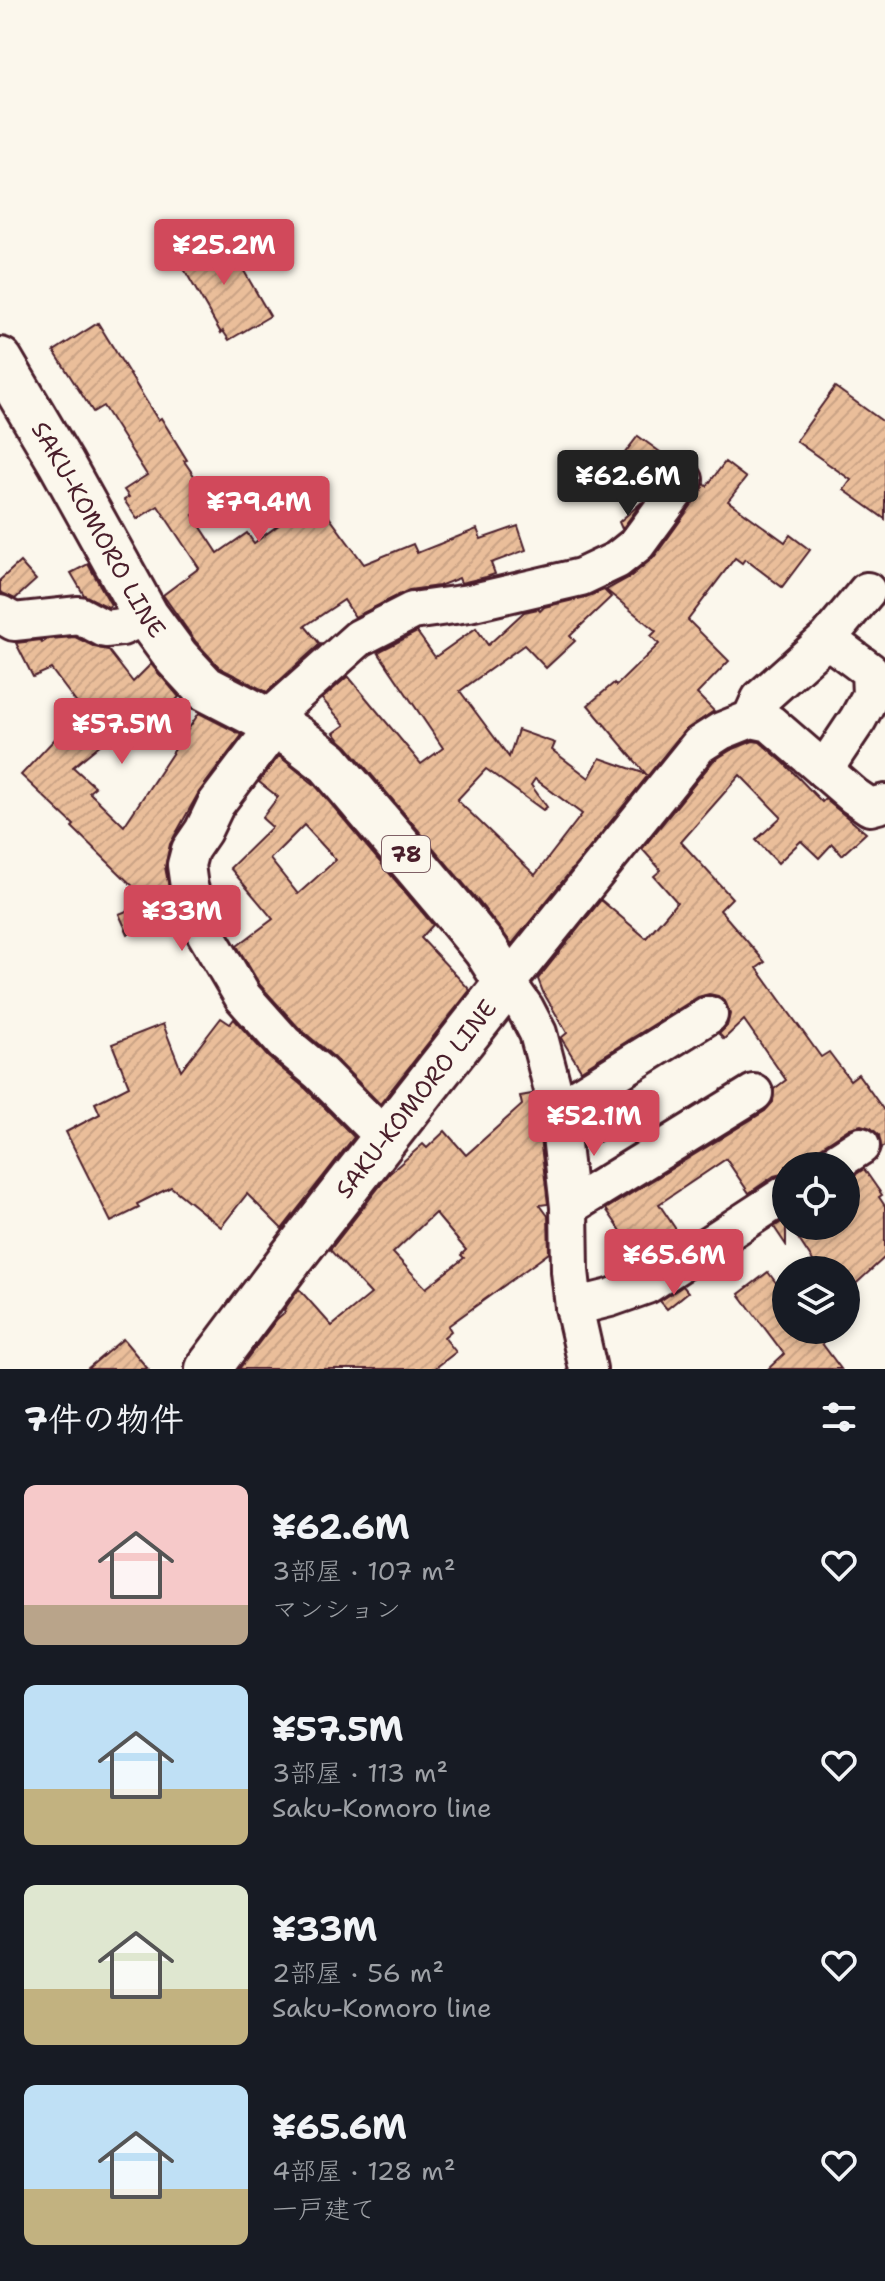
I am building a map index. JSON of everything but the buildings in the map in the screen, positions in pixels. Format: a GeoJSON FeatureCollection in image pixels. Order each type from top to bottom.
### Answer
{"type":"FeatureCollection","features":[{"type":"Feature","properties":{"kind":"main road","name":"SAKU-KOMORO LINE"},"geometry":{"type":"LineString","coordinates":[[0,360],[146,616],[177,658],[205,688],[295,737],[329,763],[468,928],[507,983],[208,1369]]}},
{"type":"Feature","properties":{"kind":"street"},"geometry":{"type":"LineString","coordinates":[[386,1139],[320,1073],[284,1043],[243,997],[203,929],[189,887],[186,865],[190,850],[216,804],[271,723],[359,638],[412,611],[469,603],[581,577],[617,560],[637,544],[684,480]]}},
{"type":"Feature","properties":{"kind":"street"},"geometry":{"type":"LineString","coordinates":[[751,719],[760,699],[827,639],[867,591]]}},
{"type":"Feature","properties":{"kind":"street"},"geometry":{"type":"LineString","coordinates":[[0,614],[14,622],[79,615],[105,629],[122,627],[146,616]]}},
{"type":"Feature","properties":{"kind":"street"},"geometry":{"type":"LineString","coordinates":[[824,770],[871,695],[870,671],[827,639]]}},
{"type":"Feature","properties":{"kind":"street"},"geometry":{"type":"LineString","coordinates":[[578,1365],[570,1271],[569,1207],[558,1109],[538,1033],[507,983],[699,745],[721,731],[751,719],[770,723],[854,796],[870,807],[885,803]]}},
{"type":"Feature","properties":{"kind":"street"},"geometry":{"type":"LineString","coordinates":[[558,1109],[709,1015]]}},
{"type":"Feature","properties":{"kind":"street"},"geometry":{"type":"LineString","coordinates":[[569,1207],[754,1093]]}},
{"type":"Feature","properties":{"kind":"street"},"geometry":{"type":"LineString","coordinates":[[852,1152],[861,1146]]}},
{"type":"Feature","properties":{"kind":"street"},"geometry":{"type":"LineString","coordinates":[[574,1307],[647,1285],[772,1203]]}}]}
